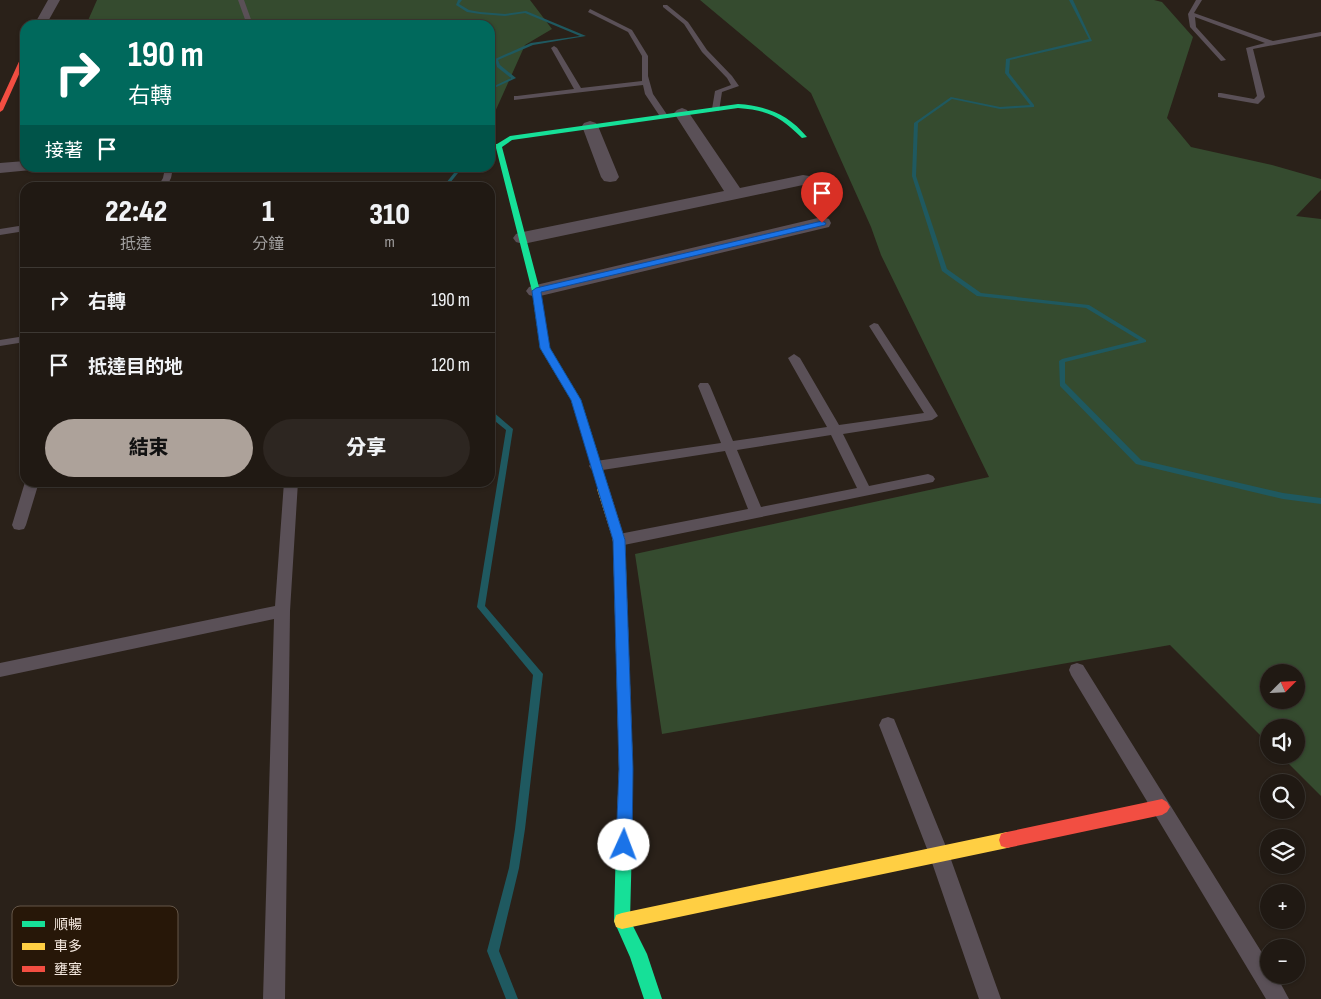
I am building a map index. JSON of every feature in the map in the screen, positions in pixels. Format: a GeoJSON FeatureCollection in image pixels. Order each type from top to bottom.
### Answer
{"type":"FeatureCollection","features":[{"type":"Feature","properties":{"kind":"street"},"geometry":{"type":"LineString","coordinates":[[43,20],[54,0]]}},
{"type":"Feature","properties":{"kind":"street"},"geometry":{"type":"LineString","coordinates":[[0,110],[20,65]]}},
{"type":"Feature","properties":{"kind":"street"},"geometry":{"type":"LineString","coordinates":[[495,146],[510,138],[590,126],[682,113],[759,106],[773,109],[785,117],[804,137]]}},
{"type":"Feature","properties":{"kind":"street"},"geometry":{"type":"LineString","coordinates":[[682,113],[735,194]]}},
{"type":"Feature","properties":{"kind":"street"},"geometry":{"type":"LineString","coordinates":[[590,126],[610,177]]}},
{"type":"Feature","properties":{"kind":"street"},"geometry":{"type":"LineString","coordinates":[[495,149],[523,238],[536,291],[545,348],[576,400],[619,540],[626,769],[622,921],[638,954],[653,999]]}},
{"type":"Feature","properties":{"kind":"street"},"geometry":{"type":"LineString","coordinates":[[0,168],[20,166]]}},
{"type":"Feature","properties":{"kind":"street"},"geometry":{"type":"LineString","coordinates":[[523,238],[804,180]]}},
{"type":"Feature","properties":{"kind":"street"},"geometry":{"type":"LineString","coordinates":[[536,291],[822,223]]}},
{"type":"Feature","properties":{"kind":"street"},"geometry":{"type":"LineString","coordinates":[[622,921],[1162,807]]}},
{"type":"Feature","properties":{"kind":"lane"},"geometry":{"type":"LineString","coordinates":[[241,0],[248,20]]}},
{"type":"Feature","properties":{"kind":"lane"},"geometry":{"type":"LineString","coordinates":[[1199,0],[1191,14],[1193,27],[1222,60]]}},
{"type":"Feature","properties":{"kind":"lane"},"geometry":{"type":"LineString","coordinates":[[665,6],[686,23],[704,50],[735,86],[719,90],[716,109]]}},
{"type":"Feature","properties":{"kind":"lane"},"geometry":{"type":"LineString","coordinates":[[590,11],[630,31],[645,56],[645,83],[649,94],[664,116]]}},
{"type":"Feature","properties":{"kind":"lane"},"geometry":{"type":"LineString","coordinates":[[1191,14],[1272,43]]}},
{"type":"Feature","properties":{"kind":"lane"},"geometry":{"type":"LineString","coordinates":[[1221,95],[1255,102],[1261,97],[1249,48],[1321,34]]}},
{"type":"Feature","properties":{"kind":"lane"},"geometry":{"type":"LineString","coordinates":[[554,48],[578,90]]}},
{"type":"Feature","properties":{"kind":"lane"},"geometry":{"type":"LineString","coordinates":[[517,98],[645,83]]}},
{"type":"Feature","properties":{"kind":"lane"},"geometry":{"type":"LineString","coordinates":[[0,232],[20,229]]}},
{"type":"Feature","properties":{"kind":"lane"},"geometry":{"type":"LineString","coordinates":[[596,466],[932,416],[874,326]]}},
{"type":"Feature","properties":{"kind":"lane"},"geometry":{"type":"LineString","coordinates":[[0,343],[20,340]]}},
{"type":"Feature","properties":{"kind":"lane"},"geometry":{"type":"LineString","coordinates":[[794,358],[835,430],[866,491]]}},
{"type":"Feature","properties":{"kind":"lane"},"geometry":{"type":"LineString","coordinates":[[704,386],[756,513]]}},
{"type":"Feature","properties":{"kind":"lane"},"geometry":{"type":"LineString","coordinates":[[619,540],[928,479]]}},
{"type":"Feature","properties":{"kind":"lane"},"geometry":{"type":"LineString","coordinates":[[19,526],[31,487]]}},
{"type":"Feature","properties":{"kind":"lane"},"geometry":{"type":"LineString","coordinates":[[274,999],[282,611],[291,487]]}},
{"type":"Feature","properties":{"kind":"lane"},"geometry":{"type":"LineString","coordinates":[[0,670],[282,611]]}},
{"type":"Feature","properties":{"kind":"lane"},"geometry":{"type":"LineString","coordinates":[[1077,670],[1278,999]]}},
{"type":"Feature","properties":{"kind":"lane"},"geometry":{"type":"LineString","coordinates":[[888,725],[939,854],[990,999]]}},
{"type":"Feature","properties":{"kind":"green space"},"geometry":{"type":"Polygon","coordinates":[[[97,0],[530,0],[552,29],[525,45],[495,112],[495,20],[88,20],[97,0]]]}},
{"type":"Feature","properties":{"kind":"green space"},"geometry":{"type":"Polygon","coordinates":[[[700,0],[1154,0],[1162,2],[1193,37],[1167,118],[1191,147],[1272,165],[1321,179],[1321,190],[1296,216],[1321,219],[1321,796],[1305,780],[1305,774],[1299,774],[1289,764],[1305,764],[1305,719],[1260,719],[1260,735],[1170,645],[662,734],[635,554],[989,477],[881,255],[871,227],[811,93],[700,0]]]}},
{"type":"Feature","properties":{"kind":"waterway"},"geometry":{"type":"LineString","coordinates":[[460,0],[457,4],[468,11],[505,15],[525,12],[584,36],[532,44],[496,60],[498,66],[514,78],[495,87]]}},
{"type":"Feature","properties":{"kind":"waterway"},"geometry":{"type":"LineString","coordinates":[[1071,0],[1091,40],[1008,59],[1007,73],[1033,106],[1000,108],[951,98],[916,123],[914,176],[944,270],[979,295],[1087,306],[1144,341],[1062,361],[1062,384],[1139,462],[1283,496],[1321,501]]}},
{"type":"Feature","properties":{"kind":"waterway"},"geometry":{"type":"LineString","coordinates":[[449,182],[457,172]]}},
{"type":"Feature","properties":{"kind":"waterway"},"geometry":{"type":"LineString","coordinates":[[495,417],[510,429],[481,607],[538,674],[514,868],[493,951],[512,999]]}},
{"type":"Feature","properties":{"kind":"traffic: fast"},"geometry":{"type":"LineString","coordinates":[[499,146],[510,138],[738,106],[759,108],[775,113],[789,122],[804,137]]}},
{"type":"Feature","properties":{"kind":"traffic: fast"},"geometry":{"type":"LineString","coordinates":[[495,146],[499,146],[536,291],[545,348],[576,400],[603,489]]}},
{"type":"Feature","properties":{"kind":"traffic: fast"},"geometry":{"type":"LineString","coordinates":[[624,843],[622,921],[638,954],[653,999]]}},
{"type":"Feature","properties":{"kind":"traffic: slow"},"geometry":{"type":"LineString","coordinates":[[603,489],[619,540],[626,769],[624,843]]}},
{"type":"Feature","properties":{"kind":"traffic: slow"},"geometry":{"type":"LineString","coordinates":[[622,921],[1007,840]]}},
{"type":"Feature","properties":{"kind":"traffic: jam"},"geometry":{"type":"LineString","coordinates":[[0,110],[20,66]]}},
{"type":"Feature","properties":{"kind":"traffic: jam"},"geometry":{"type":"LineString","coordinates":[[1007,840],[1162,807]]}},
{"type":"Feature","properties":{"kind":"route"},"geometry":{"type":"LineString","coordinates":[[624,845],[626,769],[619,540],[576,400],[545,348],[536,291],[822,223]]}}]}
